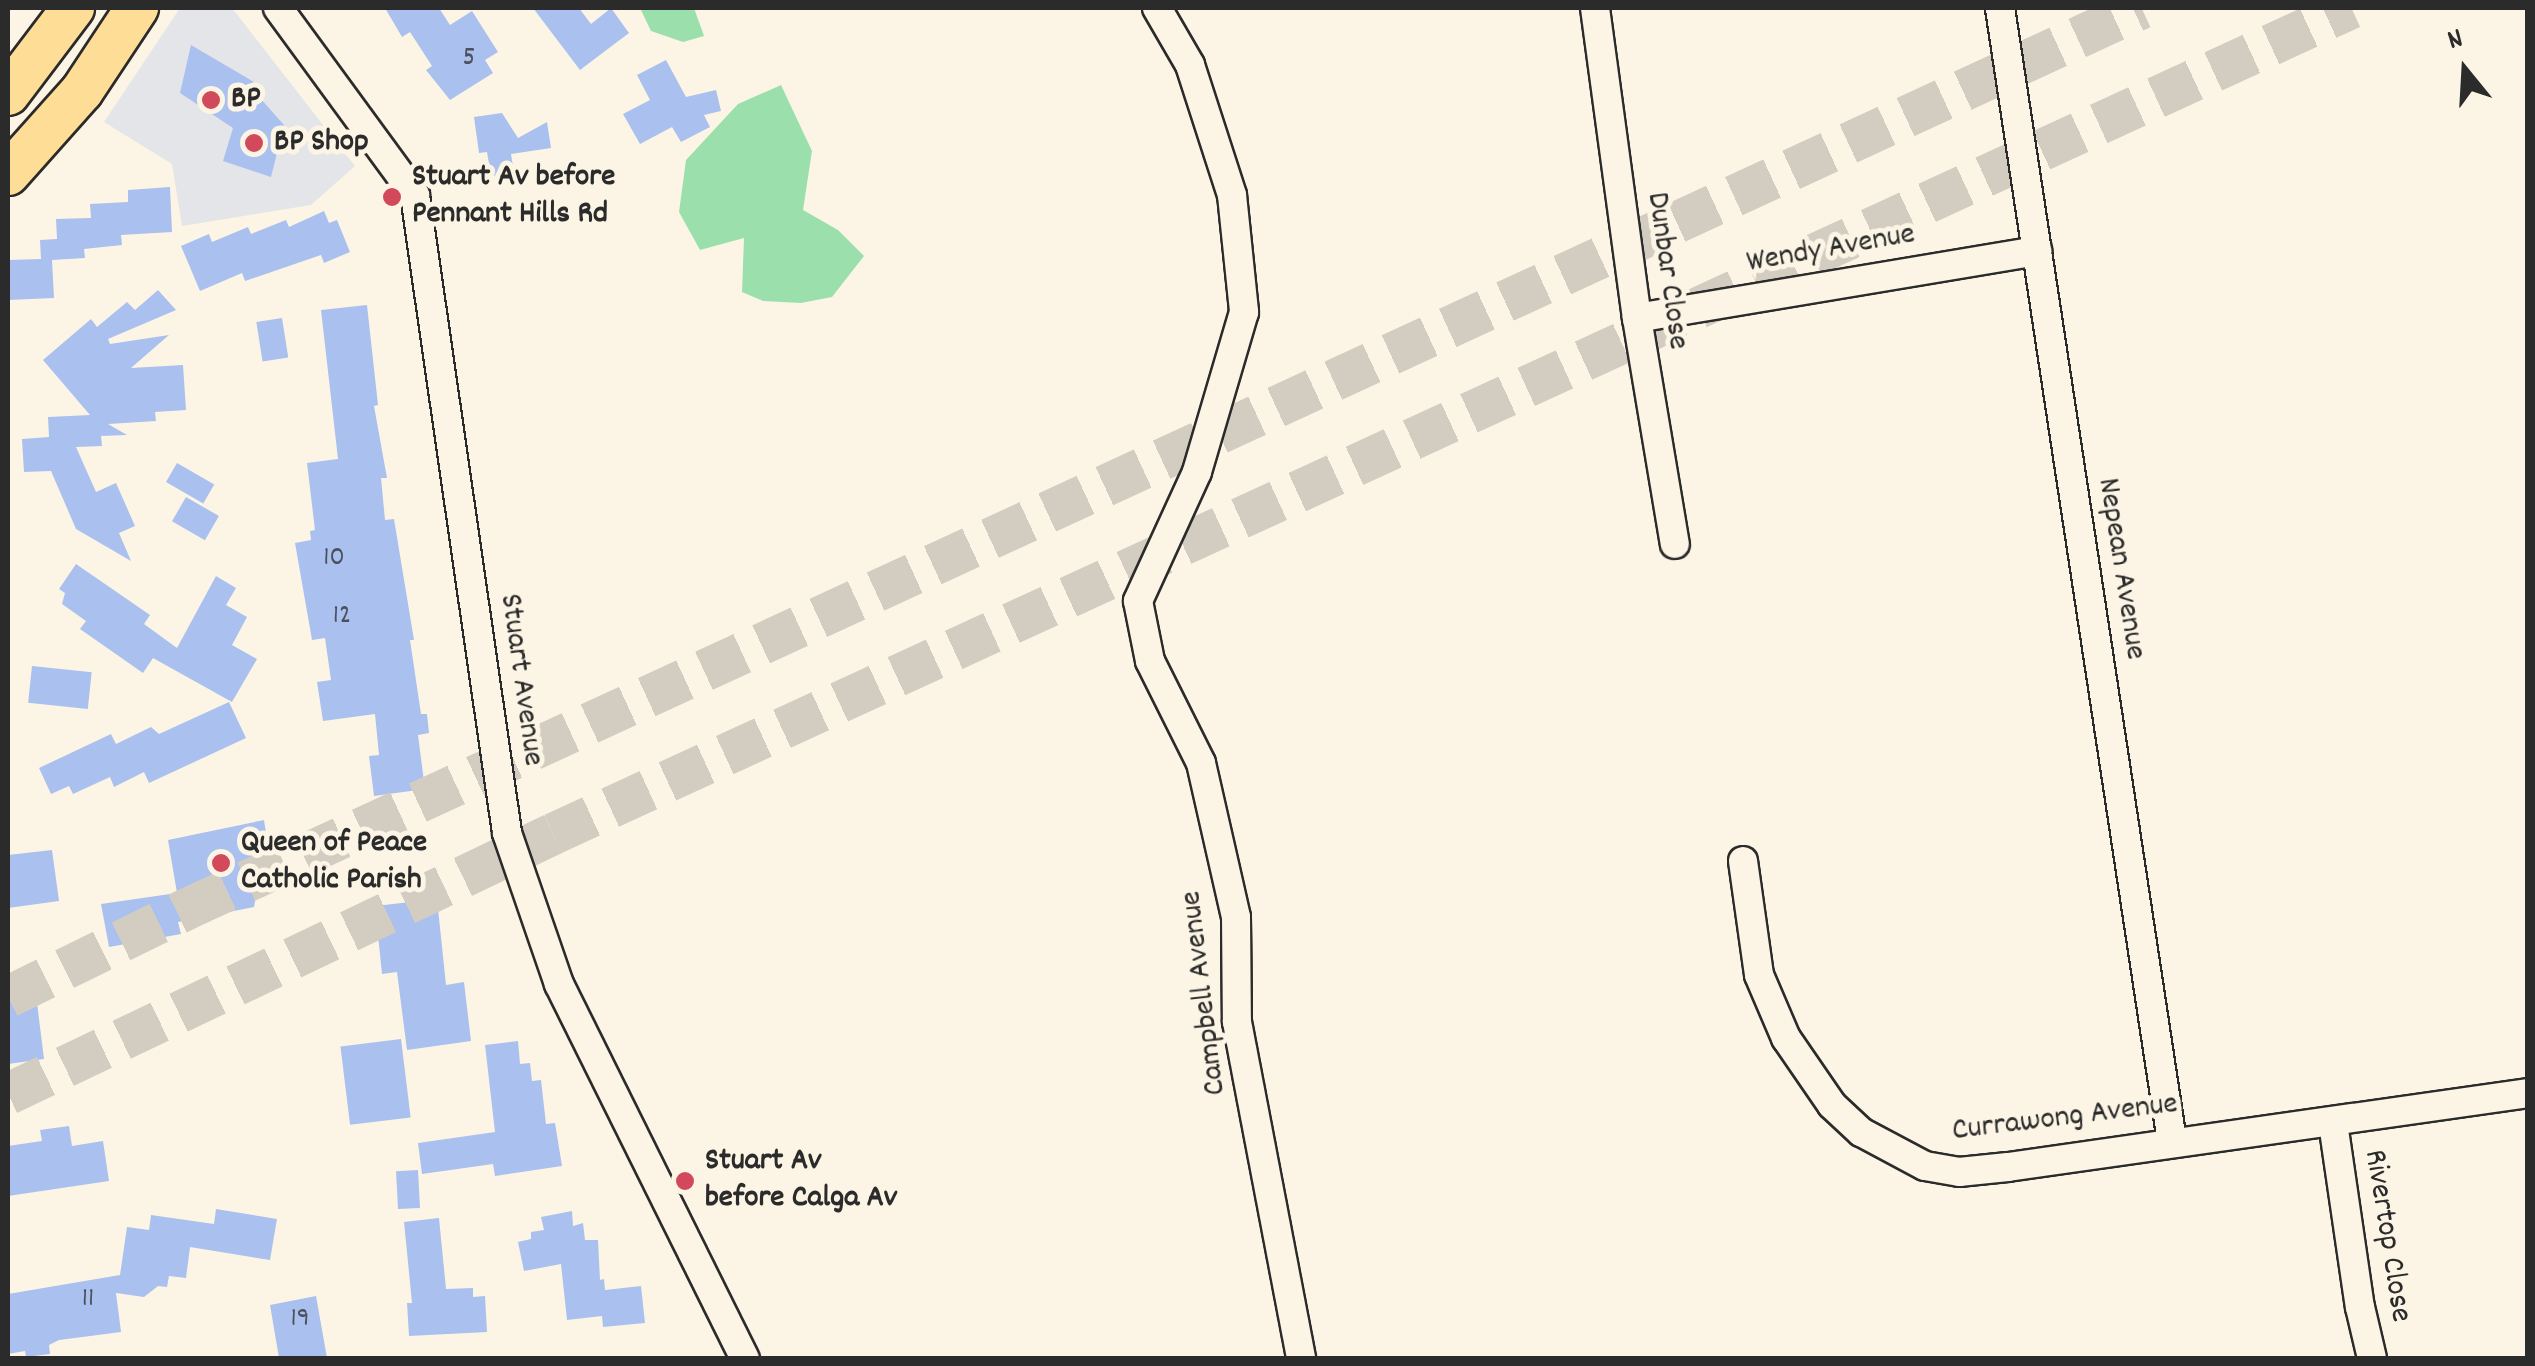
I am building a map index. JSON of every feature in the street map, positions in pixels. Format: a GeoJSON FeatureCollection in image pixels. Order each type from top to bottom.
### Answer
{"type":"FeatureCollection","features":[{"type":"Feature","properties":{"kind":"highway"},"geometry":{"type":"LineString","coordinates":[[8,94],[73,8]]}},
{"type":"Feature","properties":{"kind":"highway"},"geometry":{"type":"LineString","coordinates":[[8,174],[82,91],[137,8]]}},
{"type":"Feature","properties":{"kind":"street","name":"Stuart Avenue"},"geometry":{"type":"LineString","coordinates":[[278,8],[415,195],[508,833],[559,984],[745,1358]]}},
{"type":"Feature","properties":{"kind":"street","name":"Campbell Avenue"},"geometry":{"type":"LineString","coordinates":[[1157,8],[1190,66],[1232,195],[1244,312],[1197,472],[1138,602],[1150,661],[1201,763],[1236,917],[1237,1022],[1302,1358]]}},
{"type":"Feature","properties":{"kind":"street","name":"Dunbar Close"},"geometry":{"type":"LineString","coordinates":[[1594,8],[1637,318],[1675,544]]}},
{"type":"Feature","properties":{"kind":"street","name":"Nepean Avenue"},"geometry":{"type":"LineString","coordinates":[[2000,8],[2172,1141]]}},
{"type":"Feature","properties":{"kind":"street","name":"Wendy Avenue"},"geometry":{"type":"LineString","coordinates":[[1637,318],[2037,251]]}},
{"type":"Feature","properties":{"kind":"street","name":"Currawong Avenue"},"geometry":{"type":"LineString","coordinates":[[1743,861],[1759,975],[1770,1007],[1805,1069],[1832,1105],[1861,1132],[1894,1153],[1959,1172],[2528,1093]]}},
{"type":"Feature","properties":{"kind":"street","name":"Rivertop Close"},"geometry":{"type":"LineString","coordinates":[[2333,1123],[2360,1307],[2372,1358]]}},
{"type":"Feature","properties":{"kind":"shaded area","name":"BP"},"geometry":{"type":"Polygon","coordinates":[[[180,8],[232,8],[355,166],[311,205],[182,226],[172,164],[104,122],[180,8]]]}},
{"type":"Feature","properties":{"kind":"green space"},"geometry":{"type":"Polygon","coordinates":[[[640,8],[694,8],[704,36],[683,42],[651,31],[640,8]]]}},
{"type":"Feature","properties":{"kind":"green space"},"geometry":{"type":"Polygon","coordinates":[[[781,85],[812,151],[803,210],[838,230],[864,256],[832,297],[801,303],[763,301],[742,292],[744,238],[700,250],[679,212],[686,160],[738,104],[781,85]]]}},
{"type":"Feature","properties":{"kind":"building"},"geometry":{"type":"Polygon","coordinates":[[[385,8],[439,8],[450,25],[472,11],[498,52],[485,60],[493,73],[450,100],[426,70],[432,66],[410,32],[402,37],[385,8]]]}},
{"type":"Feature","properties":{"kind":"building"},"geometry":{"type":"Polygon","coordinates":[[[533,8],[579,8],[591,24],[611,8],[629,33],[580,70],[533,8]]]}},
{"type":"Feature","properties":{"kind":"building"},"geometry":{"type":"Polygon","coordinates":[[[191,45],[254,82],[251,88],[284,125],[271,177],[223,161],[233,128],[180,93],[191,45]]]}},
{"type":"Feature","properties":{"kind":"building"},"geometry":{"type":"Polygon","coordinates":[[[666,60],[686,97],[716,90],[721,111],[704,115],[710,127],[681,142],[672,127],[640,144],[623,114],[650,100],[637,75],[666,60]]]}},
{"type":"Feature","properties":{"kind":"building"},"geometry":{"type":"Polygon","coordinates":[[[502,113],[518,138],[547,122],[551,148],[511,154],[514,173],[491,176],[487,152],[479,153],[474,117],[502,113]]]}},
{"type":"Feature","properties":{"kind":"building"},"geometry":{"type":"Polygon","coordinates":[[[170,187],[172,232],[121,235],[122,245],[84,249],[85,258],[52,260],[54,298],[8,300],[10,260],[41,259],[40,240],[57,239],[56,219],[91,218],[90,204],[128,202],[128,190],[170,187]]]}},
{"type":"Feature","properties":{"kind":"building"},"geometry":{"type":"Polygon","coordinates":[[[324,211],[329,223],[337,220],[350,252],[324,263],[321,255],[245,281],[242,273],[200,291],[181,246],[209,234],[212,242],[248,227],[251,234],[286,220],[289,227],[324,211]]]}},
{"type":"Feature","properties":{"kind":"building"},"geometry":{"type":"Polygon","coordinates":[[[158,290],[176,310],[108,339],[110,344],[169,335],[131,368],[183,365],[186,410],[155,412],[156,421],[108,424],[127,435],[101,436],[102,446],[76,447],[96,492],[116,483],[135,526],[119,533],[131,561],[76,529],[51,471],[24,472],[22,439],[49,437],[48,417],[90,415],[43,360],[91,319],[97,327],[127,302],[135,310],[158,290]]]}},
{"type":"Feature","properties":{"kind":"building"},"geometry":{"type":"Polygon","coordinates":[[[367,305],[378,405],[374,406],[387,478],[381,478],[385,520],[394,519],[414,640],[410,640],[421,714],[427,714],[429,733],[418,735],[425,789],[374,796],[369,756],[379,755],[375,714],[323,721],[317,682],[331,680],[325,638],[312,640],[295,543],[311,540],[310,531],[315,530],[307,463],[338,459],[321,310],[367,305]]]}},
{"type":"Feature","properties":{"kind":"building"},"geometry":{"type":"Polygon","coordinates":[[[282,318],[288,358],[263,362],[256,322],[282,318]]]}},
{"type":"Feature","properties":{"kind":"building"},"geometry":{"type":"Polygon","coordinates":[[[177,463],[214,484],[203,504],[166,482],[177,463]]]}},
{"type":"Feature","properties":{"kind":"building"},"geometry":{"type":"Polygon","coordinates":[[[186,497],[219,516],[205,540],[172,521],[186,497]]]}},
{"type":"Feature","properties":{"kind":"building"},"geometry":{"type":"Polygon","coordinates":[[[76,564],[150,615],[144,624],[177,648],[216,576],[236,588],[226,605],[247,617],[232,645],[257,659],[232,702],[153,658],[143,673],[80,629],[86,621],[62,604],[65,593],[59,589],[76,564]]]}},
{"type":"Feature","properties":{"kind":"building"},"geometry":{"type":"Polygon","coordinates":[[[32,666],[92,672],[88,709],[28,703],[32,666]]]}},
{"type":"Feature","properties":{"kind":"building"},"geometry":{"type":"Polygon","coordinates":[[[229,702],[246,738],[149,783],[144,772],[114,787],[110,777],[73,794],[69,786],[51,794],[39,768],[111,734],[116,744],[151,727],[159,734],[229,702]]]}},
{"type":"Feature","properties":{"kind":"building","name":"Queen of Peace Catholic Parish"},"geometry":{"type":"Polygon","coordinates":[[[264,820],[274,887],[257,889],[254,907],[178,922],[181,934],[109,947],[101,904],[177,893],[168,840],[264,820]]]}},
{"type":"Feature","properties":{"kind":"building"},"geometry":{"type":"Polygon","coordinates":[[[52,850],[59,901],[8,908],[8,855],[52,850]]]}},
{"type":"Feature","properties":{"kind":"building"},"geometry":{"type":"Polygon","coordinates":[[[437,899],[446,985],[464,982],[471,1041],[407,1050],[397,972],[382,974],[375,906],[437,899]]]}},
{"type":"Feature","properties":{"kind":"building"},"geometry":{"type":"Polygon","coordinates":[[[35,987],[44,1059],[8,1064],[8,990],[35,987]]]}},
{"type":"Feature","properties":{"kind":"building"},"geometry":{"type":"Polygon","coordinates":[[[401,1039],[411,1117],[350,1125],[340,1046],[401,1039]]]}},
{"type":"Feature","properties":{"kind":"building"},"geometry":{"type":"Polygon","coordinates":[[[518,1041],[520,1064],[530,1063],[532,1081],[541,1080],[546,1124],[555,1123],[562,1166],[495,1176],[493,1164],[422,1174],[418,1143],[495,1132],[485,1045],[518,1041]]]}},
{"type":"Feature","properties":{"kind":"building"},"geometry":{"type":"Polygon","coordinates":[[[69,1126],[72,1146],[103,1141],[109,1181],[8,1196],[8,1146],[42,1141],[40,1130],[69,1126]]]}},
{"type":"Feature","properties":{"kind":"building"},"geometry":{"type":"Polygon","coordinates":[[[418,1170],[420,1208],[398,1209],[396,1171],[418,1170]]]}},
{"type":"Feature","properties":{"kind":"building"},"geometry":{"type":"Polygon","coordinates":[[[216,1209],[277,1219],[270,1260],[190,1247],[186,1278],[169,1276],[167,1287],[158,1286],[144,1297],[116,1293],[121,1332],[59,1340],[49,1345],[50,1354],[8,1354],[8,1294],[120,1275],[127,1227],[149,1230],[151,1215],[214,1224],[216,1209]]]}},
{"type":"Feature","properties":{"kind":"building"},"geometry":{"type":"Polygon","coordinates":[[[572,1211],[573,1226],[583,1223],[585,1240],[598,1240],[600,1280],[604,1279],[605,1290],[641,1286],[645,1323],[603,1327],[602,1316],[567,1320],[561,1264],[524,1271],[518,1242],[531,1239],[531,1232],[544,1230],[541,1217],[572,1211]]]}},
{"type":"Feature","properties":{"kind":"building"},"geometry":{"type":"Polygon","coordinates":[[[439,1218],[446,1289],[473,1288],[473,1297],[485,1296],[487,1332],[409,1336],[407,1303],[412,1303],[404,1222],[439,1218]]]}},
{"type":"Feature","properties":{"kind":"building"},"geometry":{"type":"Polygon","coordinates":[[[316,1296],[327,1358],[279,1358],[270,1305],[316,1296]]]}},
{"type":"Feature","properties":{"kind":"tunnel"},"geometry":{"type":"LineString","coordinates":[[8,997],[189,908],[2142,8]]}},
{"type":"Feature","properties":{"kind":"tunnel"},"geometry":{"type":"LineString","coordinates":[[8,1094],[553,834],[2351,8]]}},
{"type":"Feature","properties":{"kind":"place","name":"BP"},"geometry":{"type":"Point","coordinates":[211,100]}},
{"type":"Feature","properties":{"kind":"place","name":"BP Shop"},"geometry":{"type":"Point","coordinates":[254,143]}},
{"type":"Feature","properties":{"kind":"place","name":"Stuart Av before Pennant Hills Rd"},"geometry":{"type":"Point","coordinates":[392,197]}},
{"type":"Feature","properties":{"kind":"place","name":"Queen of Peace Catholic Parish"},"geometry":{"type":"Point","coordinates":[221,863]}},
{"type":"Feature","properties":{"kind":"place","name":"Stuart Av before Calga Av"},"geometry":{"type":"Point","coordinates":[685,1181]}}]}
